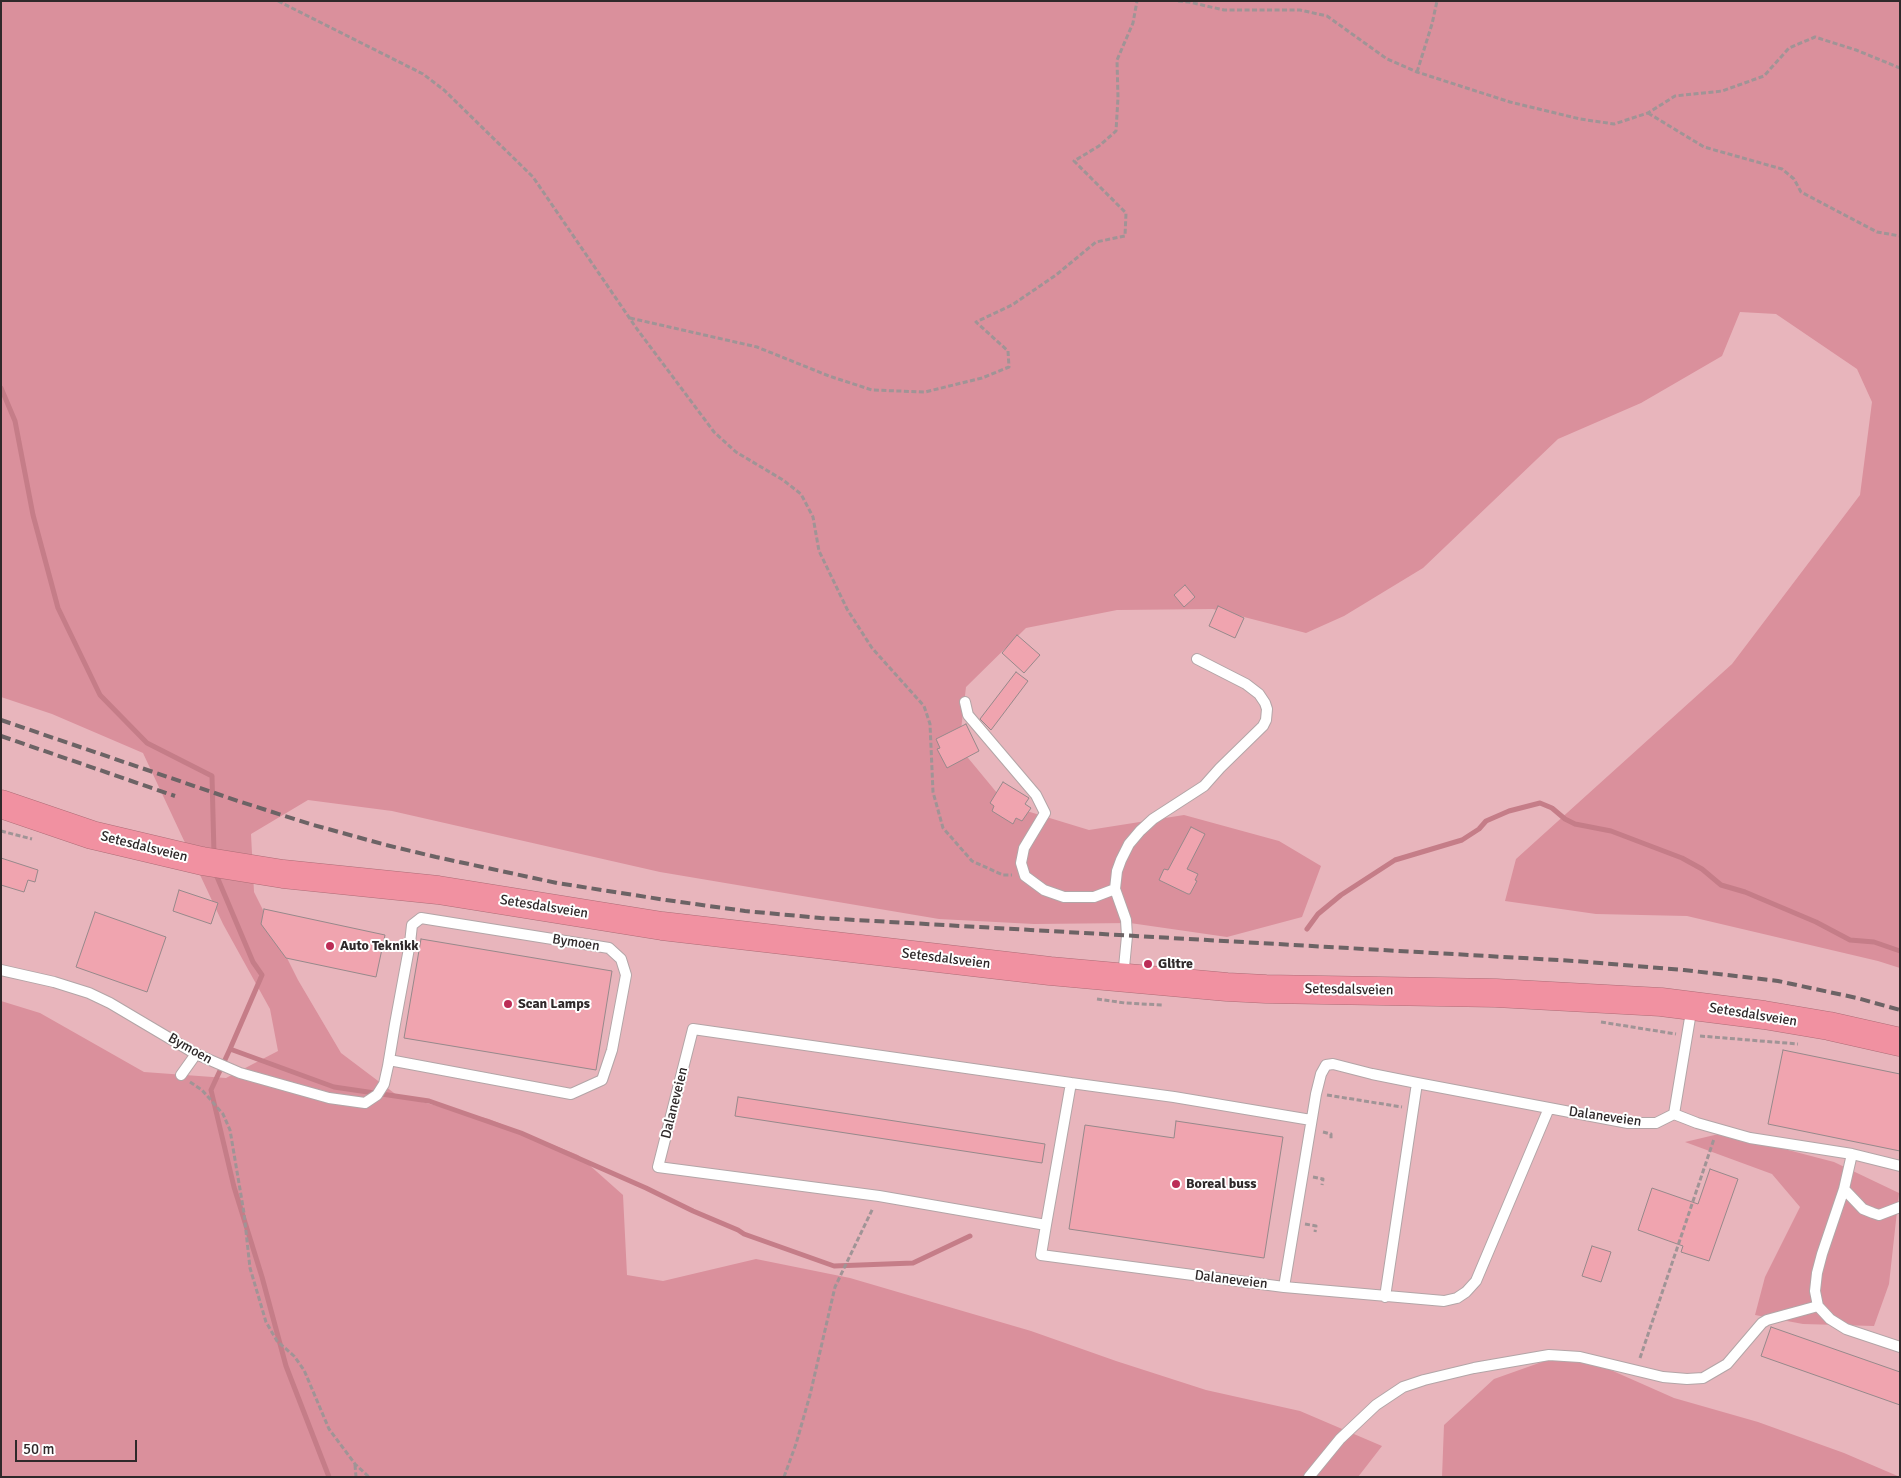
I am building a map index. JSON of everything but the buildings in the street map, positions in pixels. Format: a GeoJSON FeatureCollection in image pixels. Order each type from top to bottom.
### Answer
{"type":"FeatureCollection","features":[{"type":"Feature","properties":{"kind":"highway","name":"Setesdalsveien"},"geometry":{"type":"LineString","coordinates":[[1,804],[63,826],[109,839],[240,868],[438,890],[697,930],[1123,979],[1266,990],[1454,991],[1561,995],[1692,1006],[1820,1025],[1900,1042]]}},
{"type":"Feature","properties":{"kind":"lane"},"geometry":{"type":"LineString","coordinates":[[1123,979],[1126,920],[1115,889],[1120,860],[1129,844],[1140,831],[1153,819],[1204,786],[1266,720],[1267,709],[1262,697],[1252,688],[1197,659]]}},
{"type":"Feature","properties":{"kind":"lane"},"geometry":{"type":"LineString","coordinates":[[965,702],[968,715],[1036,795],[1045,813],[1024,848],[1021,864],[1025,876],[1044,890],[1064,897],[1094,897],[1115,889]]}},
{"type":"Feature","properties":{"kind":"lane","name":"Bymoen"},"geometry":{"type":"LineString","coordinates":[[1,970],[89,993],[110,1003],[196,1054],[240,1073],[329,1098],[365,1103],[373,1099],[381,1090],[389,1060],[412,925],[421,918],[609,948],[621,959],[626,975],[612,1050],[602,1080],[571,1094],[389,1060]]}},
{"type":"Feature","properties":{"kind":"lane"},"geometry":{"type":"LineString","coordinates":[[1692,1006],[1674,1114],[1750,1138],[1852,1154],[1900,1166]]}},
{"type":"Feature","properties":{"kind":"lane","name":"Dalaneveien"},"geometry":{"type":"LineString","coordinates":[[1046,1225],[879,1196],[658,1167],[693,1030],[1174,1097],[1311,1120]]}},
{"type":"Feature","properties":{"kind":"lane"},"geometry":{"type":"LineString","coordinates":[[181,1075],[196,1054]]}},
{"type":"Feature","properties":{"kind":"lane","name":"Dalaneveien"},"geometry":{"type":"LineString","coordinates":[[1071,1083],[1041,1256],[1284,1287],[1311,1120],[1321,1074],[1326,1066],[1333,1064],[1417,1084],[1628,1123],[1656,1123],[1674,1114]]}},
{"type":"Feature","properties":{"kind":"lane"},"geometry":{"type":"LineString","coordinates":[[1384,1297],[1417,1084]]}},
{"type":"Feature","properties":{"kind":"lane"},"geometry":{"type":"LineString","coordinates":[[1284,1287],[1444,1301],[1457,1298],[1466,1292],[1476,1282],[1549,1108]]}},
{"type":"Feature","properties":{"kind":"lane"},"geometry":{"type":"LineString","coordinates":[[1852,1154],[1844,1189],[1817,1273],[1815,1291],[1818,1306],[1830,1319],[1846,1329],[1900,1347]]}},
{"type":"Feature","properties":{"kind":"lane"},"geometry":{"type":"LineString","coordinates":[[1844,1189],[1864,1208],[1873,1213],[1879,1214],[1900,1207]]}},
{"type":"Feature","properties":{"kind":"lane"},"geometry":{"type":"LineString","coordinates":[[1309,1477],[1353,1426],[1376,1405],[1403,1388],[1424,1380],[1474,1368],[1549,1354],[1580,1357],[1663,1377],[1687,1380],[1703,1378],[1727,1364],[1762,1323],[1818,1306]]}},
{"type":"Feature","properties":{"kind":"path"},"geometry":{"type":"LineString","coordinates":[[278,1],[423,74],[444,90],[533,178],[629,317],[714,432],[736,452],[783,480],[801,494],[813,517],[819,550],[847,609],[872,648],[924,706],[930,724],[933,792],[943,828],[972,861],[1003,875],[1025,876]]}},
{"type":"Feature","properties":{"kind":"path"},"geometry":{"type":"LineString","coordinates":[[629,317],[757,346],[829,376],[872,390],[925,392],[982,378],[1009,367],[1008,351],[976,322],[1012,304],[1056,275],[1096,242],[1125,236],[1126,213],[1074,161],[1099,146],[1116,132],[1118,98],[1117,60],[1133,23],[1137,1]]}},
{"type":"Feature","properties":{"kind":"path"},"geometry":{"type":"LineString","coordinates":[[1178,1],[1224,10],[1300,10],[1326,16],[1387,58],[1417,72],[1510,102],[1580,120],[1614,124],[1648,113],[1675,96],[1722,91],[1764,76],[1790,48],[1815,37],[1856,50],[1900,68]]}},
{"type":"Feature","properties":{"kind":"path"},"geometry":{"type":"LineString","coordinates":[[1417,72],[1437,1]]}},
{"type":"Feature","properties":{"kind":"path"},"geometry":{"type":"LineString","coordinates":[[1648,113],[1704,147],[1782,170],[1794,179],[1800,192],[1877,232],[1900,236]]}},
{"type":"Feature","properties":{"kind":"path"},"geometry":{"type":"LineString","coordinates":[[181,1075],[202,1090],[214,1106],[223,1114],[230,1130],[244,1212],[250,1268],[266,1322],[277,1340],[294,1356],[304,1370],[329,1429],[355,1464],[369,1477]]}},
{"type":"Feature","properties":{"kind":"path"},"geometry":{"type":"LineString","coordinates":[[1316,1094],[1413,1108]]}},
{"type":"Feature","properties":{"kind":"path"},"geometry":{"type":"LineString","coordinates":[[1636,1370],[1717,1129]]}},
{"type":"Feature","properties":{"kind":"path"},"geometry":{"type":"LineString","coordinates":[[784,1477],[810,1395],[835,1287],[879,1196]]}},
{"type":"Feature","properties":{"kind":"path"},"geometry":{"type":"LineString","coordinates":[[355,1464],[356,1477]]}},
{"type":"Feature","properties":{"kind":"shaded area"},"geometry":{"type":"Polygon","coordinates":[[[1,1],[1900,1],[1900,1477],[1,1477],[1,1]]]}},
{"type":"Feature","properties":{"kind":"shaded area"},"geometry":{"type":"Polygon","coordinates":[[[1,1],[1900,1],[1900,968],[1878,961],[1687,916],[1596,914],[1505,901],[1516,859],[1732,664],[1860,495],[1872,402],[1857,369],[1776,314],[1740,312],[1722,356],[1641,403],[1558,439],[1423,568],[1344,616],[1306,633],[1213,609],[1117,610],[1026,628],[966,687],[959,747],[1007,805],[1089,830],[1184,815],[1279,841],[1321,866],[1302,917],[1227,937],[1130,923],[1034,924],[939,919],[660,872],[392,811],[308,800],[251,834],[254,892],[298,980],[341,1053],[398,1096],[489,1119],[578,1155],[623,1195],[627,1275],[663,1281],[756,1259],[850,1278],[1031,1331],[1206,1390],[1300,1411],[1382,1446],[1358,1477],[1,1477],[1,1001],[40,1013],[144,1072],[226,1078],[278,1051],[270,1009],[223,924],[143,753],[52,714],[1,697],[1,1]]]}},
{"type":"Feature","properties":{"kind":"shaded area"},"geometry":{"type":"Polygon","coordinates":[[[1723,1133],[1834,1162],[1899,1193],[1889,1284],[1874,1326],[1803,1324],[1755,1315],[1765,1277],[1800,1207],[1772,1174],[1685,1142],[1723,1133]]]}},
{"type":"Feature","properties":{"kind":"shaded area"},"geometry":{"type":"Polygon","coordinates":[[[1570,1352],[1674,1398],[1758,1422],[1844,1453],[1900,1477],[1442,1477],[1444,1425],[1494,1379],[1570,1352]]]}},
{"type":"Feature","properties":{"kind":"waterway"},"geometry":{"type":"LineString","coordinates":[[1,388],[15,421],[33,515],[58,608],[100,695],[147,743],[212,776],[214,854]]}},
{"type":"Feature","properties":{"kind":"waterway"},"geometry":{"type":"LineString","coordinates":[[1307,929],[1318,914],[1341,895],[1395,860],[1462,840],[1479,829],[1486,821],[1509,811],[1540,803],[1552,808],[1565,819],[1575,824],[1611,831],[1682,858],[1702,869],[1721,885],[1745,892],[1816,922],[1850,940],[1874,942],[1900,951]]}},
{"type":"Feature","properties":{"kind":"waterway"},"geometry":{"type":"LineString","coordinates":[[215,872],[253,962],[262,975],[230,1049]]}},
{"type":"Feature","properties":{"kind":"waterway"},"geometry":{"type":"LineString","coordinates":[[329,1477],[286,1366],[262,1277],[234,1187],[211,1090],[230,1049],[334,1087],[429,1101],[521,1133],[744,1234],[834,1266],[913,1263],[970,1236]]}},
{"type":"Feature","properties":{"kind":"railway"},"geometry":{"type":"LineString","coordinates":[[1,720],[238,801],[310,824],[386,845],[557,883],[666,900],[745,911],[821,918],[1575,961],[1684,970],[1778,981],[1857,998],[1900,1010]]}},
{"type":"Feature","properties":{"kind":"railway"},"geometry":{"type":"LineString","coordinates":[[1,736],[175,796]]}},
{"type":"Feature","properties":{"kind":"place","name":"Auto Teknikk"},"geometry":{"type":"Point","coordinates":[330,946]}},
{"type":"Feature","properties":{"kind":"place","name":"Glitre"},"geometry":{"type":"Point","coordinates":[1148,964]}},
{"type":"Feature","properties":{"kind":"place","name":"Scan Lamps"},"geometry":{"type":"Point","coordinates":[508,1004]}},
{"type":"Feature","properties":{"kind":"place","name":"Boreal buss"},"geometry":{"type":"Point","coordinates":[1176,1184]}}]}
